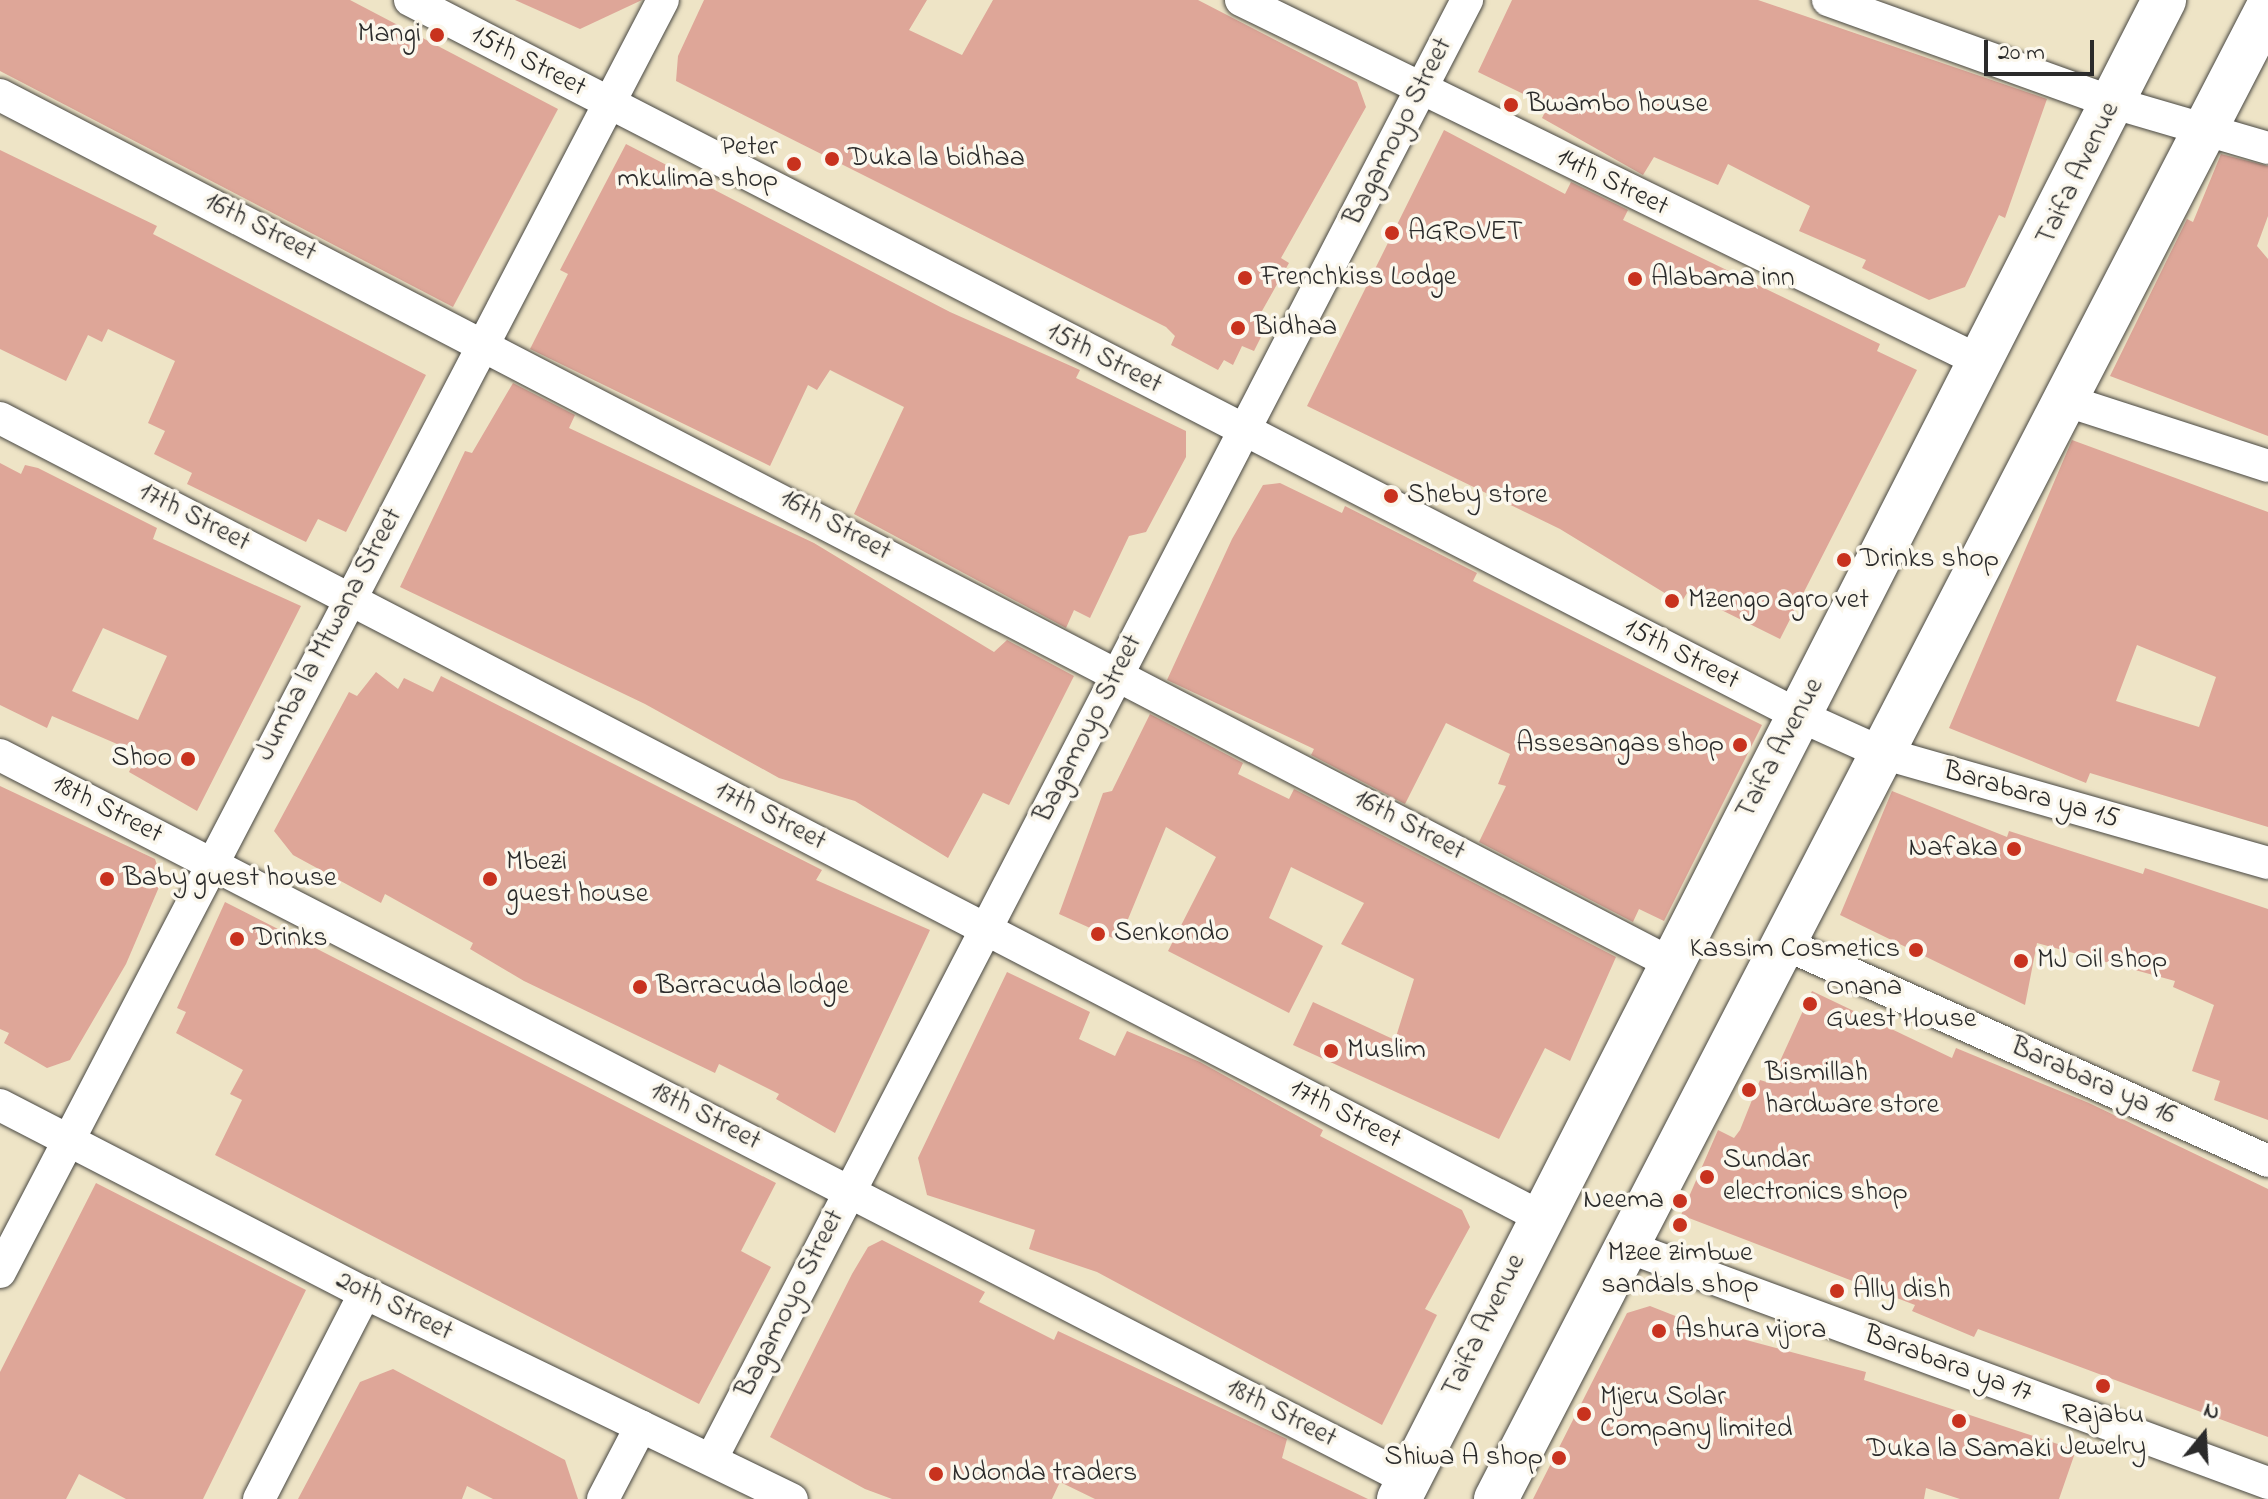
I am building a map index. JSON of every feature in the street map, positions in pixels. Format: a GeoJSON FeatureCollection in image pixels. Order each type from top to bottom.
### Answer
{"type":"FeatureCollection","features":[{"type":"Feature","properties":{"kind":"main road","name":"Taifa Avenue"},"geometry":{"type":"LineString","coordinates":[[1404,1490],[1668,962],[1984,363],[2164,0]]}},
{"type":"Feature","properties":{"kind":"main road"},"geometry":{"type":"LineString","coordinates":[[1496,1499],[1787,945],[1882,753],[2268,8]]}},
{"type":"Feature","properties":{"kind":"street","name":"15th Street"},"geometry":{"type":"LineString","coordinates":[[410,0],[1800,716]]}},
{"type":"Feature","properties":{"kind":"street","name":"Jumba la Mtwana Street"},"geometry":{"type":"LineString","coordinates":[[0,1272],[66,1140],[663,0]]}},
{"type":"Feature","properties":{"kind":"street","name":"14th Street"},"geometry":{"type":"LineString","coordinates":[[1241,0],[1420,91],[1984,363]]}},
{"type":"Feature","properties":{"kind":"street","name":"Bagamoyo Street"},"geometry":{"type":"LineString","coordinates":[[712,1458],[1467,0]]}},
{"type":"Feature","properties":{"kind":"street"},"geometry":{"type":"LineString","coordinates":[[1828,0],[2114,103],[2268,148]]}},
{"type":"Feature","properties":{"kind":"street","name":"16th Street"},"geometry":{"type":"LineString","coordinates":[[0,95],[484,342],[1668,962]]}},
{"type":"Feature","properties":{"kind":"street"},"geometry":{"type":"LineString","coordinates":[[2064,400],[2268,466]]}},
{"type":"Feature","properties":{"kind":"street","name":"17th Street"},"geometry":{"type":"LineString","coordinates":[[0,418],[1539,1216]]}},
{"type":"Feature","properties":{"kind":"street","name":"Barabara ya 15"},"geometry":{"type":"LineString","coordinates":[[1800,716],[1882,753],[2268,863]]}},
{"type":"Feature","properties":{"kind":"street","name":"18th Street"},"geometry":{"type":"LineString","coordinates":[[0,755],[849,1192],[1404,1490]]}},
{"type":"Feature","properties":{"kind":"street","name":"Barabara ya 16"},"geometry":{"type":"LineString","coordinates":[[1787,945],[2268,1161]]}},
{"type":"Feature","properties":{"kind":"street","name":"20th Street"},"geometry":{"type":"LineString","coordinates":[[0,1105],[365,1293],[792,1499]]}},
{"type":"Feature","properties":{"kind":"street","name":"Barabara ya 17"},"geometry":{"type":"LineString","coordinates":[[1628,1247],[2268,1483]]}},
{"type":"Feature","properties":{"kind":"street"},"geometry":{"type":"LineString","coordinates":[[259,1499],[365,1293]]}},
{"type":"Feature","properties":{"kind":"street"},"geometry":{"type":"LineString","coordinates":[[603,1499],[641,1426]]}},
{"type":"Feature","properties":{"kind":"building"},"geometry":{"type":"Polygon","coordinates":[[[0,0],[350,0],[558,109],[453,307],[0,71],[0,0]]]}},
{"type":"Feature","properties":{"kind":"building"},"geometry":{"type":"Polygon","coordinates":[[[515,0],[642,0],[580,29],[515,0]]]}},
{"type":"Feature","properties":{"kind":"building"},"geometry":{"type":"Polygon","coordinates":[[[704,0],[927,0],[909,30],[962,55],[993,0],[1198,0],[1357,82],[1366,107],[1281,258],[1289,263],[1258,318],[1268,323],[1254,351],[1242,346],[1233,365],[1224,360],[1218,370],[1171,345],[1175,336],[1166,327],[676,81],[678,56],[704,0]]]}},
{"type":"Feature","properties":{"kind":"building"},"geometry":{"type":"Polygon","coordinates":[[[1512,0],[1758,0],[2047,99],[2005,218],[1999,215],[1965,287],[1929,300],[1862,268],[1866,260],[1799,231],[1810,206],[1728,164],[1718,185],[1654,157],[1643,175],[1542,118],[1548,106],[1478,72],[1512,0]]]}},
{"type":"Feature","properties":{"kind":"building"},"geometry":{"type":"Polygon","coordinates":[[[1444,130],[1565,194],[1571,182],[1628,210],[1623,220],[1880,344],[1877,351],[1917,370],[1780,639],[1687,593],[1681,603],[1560,529],[1307,406],[1444,130]]]}},
{"type":"Feature","properties":{"kind":"building"},"geometry":{"type":"Polygon","coordinates":[[[626,144],[950,312],[1080,370],[1076,378],[1186,431],[1186,457],[1146,532],[1129,536],[1090,618],[1074,610],[1066,628],[854,514],[904,407],[830,370],[817,390],[808,385],[770,466],[530,349],[568,274],[560,270],[626,144]]]}},
{"type":"Feature","properties":{"kind":"building"},"geometry":{"type":"Polygon","coordinates":[[[0,150],[157,226],[153,234],[426,375],[346,532],[318,519],[306,542],[187,484],[192,473],[154,454],[165,431],[148,423],[175,361],[108,329],[102,342],[88,335],[66,381],[0,349],[0,150]]]}},
{"type":"Feature","properties":{"kind":"building"},"geometry":{"type":"Polygon","coordinates":[[[2221,154],[2268,166],[2268,216],[2257,246],[2268,259],[2268,436],[2110,376],[2187,219],[2193,222],[2221,154]]]}},
{"type":"Feature","properties":{"kind":"building"},"geometry":{"type":"Polygon","coordinates":[[[513,383],[575,415],[569,428],[814,543],[994,652],[1007,640],[1074,676],[1009,805],[983,793],[948,858],[855,801],[779,778],[645,704],[400,587],[465,451],[472,453],[513,383]]]}},
{"type":"Feature","properties":{"kind":"building"},"geometry":{"type":"Polygon","coordinates":[[[2072,440],[2268,512],[2268,827],[2090,773],[2086,783],[1949,728],[2072,440]],[[2137,645],[2116,701],[2199,727],[2216,677],[2137,645]]]}},
{"type":"Feature","properties":{"kind":"building"},"geometry":{"type":"Polygon","coordinates":[[[0,463],[21,474],[25,465],[38,468],[157,528],[153,539],[301,606],[197,811],[129,772],[138,753],[52,716],[47,728],[0,705],[0,463]],[[103,628],[72,691],[138,720],[167,656],[103,628]]]}},
{"type":"Feature","properties":{"kind":"building"},"geometry":{"type":"Polygon","coordinates":[[[1280,483],[1342,513],[1345,506],[1477,573],[1473,581],[1762,725],[1664,921],[1639,909],[1633,922],[1479,842],[1506,786],[1498,784],[1510,754],[1446,723],[1405,804],[1311,755],[1314,749],[1167,680],[1232,539],[1263,485],[1280,483]]]}},
{"type":"Feature","properties":{"kind":"building"},"geometry":{"type":"Polygon","coordinates":[[[376,672],[398,689],[404,678],[433,692],[441,676],[822,870],[816,880],[930,930],[835,1133],[776,1099],[779,1094],[719,1064],[715,1073],[524,981],[470,949],[473,943],[385,894],[381,903],[293,855],[274,831],[349,692],[357,696],[376,672]]]}},
{"type":"Feature","properties":{"kind":"building"},"geometry":{"type":"Polygon","coordinates":[[[1150,714],[1243,763],[1238,774],[1289,799],[1294,789],[1616,957],[1570,1061],[1545,1048],[1499,1139],[1293,1045],[1313,1002],[1395,1040],[1414,979],[1341,944],[1364,903],[1291,867],[1269,918],[1323,946],[1289,1013],[1168,951],[1216,857],[1166,827],[1119,941],[1059,914],[1103,793],[1112,791],[1150,714]]]}},
{"type":"Feature","properties":{"kind":"building"},"geometry":{"type":"Polygon","coordinates":[[[0,786],[155,859],[162,880],[126,964],[70,1060],[47,1068],[4,1043],[9,1033],[0,1029],[0,786]]]}},
{"type":"Feature","properties":{"kind":"building"},"geometry":{"type":"Polygon","coordinates":[[[1892,791],[2007,837],[2009,831],[2143,874],[2145,868],[2268,909],[2268,1120],[2214,1100],[2220,1081],[2192,1071],[2214,1005],[2173,987],[2175,981],[2037,943],[2025,1005],[1840,915],[1892,791]]]}},
{"type":"Feature","properties":{"kind":"building"},"geometry":{"type":"Polygon","coordinates":[[[225,902],[776,1183],[741,1251],[771,1267],[699,1404],[215,1155],[242,1100],[230,1094],[243,1070],[176,1033],[186,1012],[177,1008],[225,902]]]}},
{"type":"Feature","properties":{"kind":"building"},"geometry":{"type":"Polygon","coordinates":[[[1007,972],[1090,1012],[1079,1039],[1115,1056],[1127,1031],[1200,1062],[1323,1130],[1320,1136],[1462,1210],[1470,1227],[1425,1309],[1437,1315],[1382,1425],[1097,1272],[1029,1249],[1035,1230],[927,1195],[918,1158],[1007,972]]]}},
{"type":"Feature","properties":{"kind":"building"},"geometry":{"type":"Polygon","coordinates":[[[1812,991],[1952,1058],[1956,1048],[2089,1103],[2268,1189],[2268,1437],[1978,1329],[1974,1337],[1912,1311],[1915,1305],[1681,1215],[1718,1130],[1734,1138],[1740,1130],[1760,1080],[1770,1083],[1812,991]]]}},
{"type":"Feature","properties":{"kind":"building"},"geometry":{"type":"Polygon","coordinates":[[[96,1183],[306,1290],[203,1499],[126,1499],[79,1474],[66,1499],[0,1499],[0,1372],[96,1183]]]}},
{"type":"Feature","properties":{"kind":"building"},"geometry":{"type":"Polygon","coordinates":[[[882,1240],[985,1292],[979,1302],[1054,1340],[1058,1331],[1287,1439],[1282,1458],[1368,1499],[1095,1499],[1060,1482],[1052,1499],[892,1499],[865,1489],[770,1437],[852,1274],[868,1247],[882,1240]]]}},
{"type":"Feature","properties":{"kind":"building"},"geometry":{"type":"Polygon","coordinates":[[[1650,1306],[1716,1332],[1866,1372],[1864,1380],[2076,1450],[2059,1499],[1960,1499],[1926,1488],[1924,1499],[1533,1499],[1627,1313],[1650,1306]]]}},
{"type":"Feature","properties":{"kind":"building"},"geometry":{"type":"Polygon","coordinates":[[[393,1369],[565,1460],[578,1499],[493,1499],[467,1486],[462,1499],[298,1499],[360,1382],[393,1369]]]}},
{"type":"Feature","properties":{"kind":"place","name":"Mangi"},"geometry":{"type":"Point","coordinates":[437,35]}},
{"type":"Feature","properties":{"kind":"place","name":"Bwambo house"},"geometry":{"type":"Point","coordinates":[1511,105]}},
{"type":"Feature","properties":{"kind":"place","name":"Duka la bidhaa"},"geometry":{"type":"Point","coordinates":[832,159]}},
{"type":"Feature","properties":{"kind":"place","name":"Peter mkulima shop"},"geometry":{"type":"Point","coordinates":[794,164]}},
{"type":"Feature","properties":{"kind":"place","name":"AGROVET"},"geometry":{"type":"Point","coordinates":[1392,233]}},
{"type":"Feature","properties":{"kind":"place","name":"Frenchkiss Lodge"},"geometry":{"type":"Point","coordinates":[1245,278]}},
{"type":"Feature","properties":{"kind":"place","name":"Alabama inn"},"geometry":{"type":"Point","coordinates":[1635,279]}},
{"type":"Feature","properties":{"kind":"place","name":"Bidhaa"},"geometry":{"type":"Point","coordinates":[1238,328]}},
{"type":"Feature","properties":{"kind":"place","name":"Sheby store"},"geometry":{"type":"Point","coordinates":[1391,496]}},
{"type":"Feature","properties":{"kind":"place","name":"Drinks shop"},"geometry":{"type":"Point","coordinates":[1844,560]}},
{"type":"Feature","properties":{"kind":"place","name":"Mzengo agro vet"},"geometry":{"type":"Point","coordinates":[1672,601]}},
{"type":"Feature","properties":{"kind":"place","name":"Assesangas shop"},"geometry":{"type":"Point","coordinates":[1740,745]}},
{"type":"Feature","properties":{"kind":"place","name":"Shoo"},"geometry":{"type":"Point","coordinates":[188,759]}},
{"type":"Feature","properties":{"kind":"place","name":"Nafaka"},"geometry":{"type":"Point","coordinates":[2014,849]}},
{"type":"Feature","properties":{"kind":"place","name":"Baby guest house"},"geometry":{"type":"Point","coordinates":[107,879]}},
{"type":"Feature","properties":{"kind":"place","name":"Mbezi guest house"},"geometry":{"type":"Point","coordinates":[490,879]}},
{"type":"Feature","properties":{"kind":"place","name":"Senkondo"},"geometry":{"type":"Point","coordinates":[1098,934]}},
{"type":"Feature","properties":{"kind":"place","name":"Drinks"},"geometry":{"type":"Point","coordinates":[237,939]}},
{"type":"Feature","properties":{"kind":"place","name":"Kassim Cosmetics"},"geometry":{"type":"Point","coordinates":[1916,950]}},
{"type":"Feature","properties":{"kind":"place","name":"MJ Oil shop"},"geometry":{"type":"Point","coordinates":[2021,961]}},
{"type":"Feature","properties":{"kind":"place","name":"Barracuda lodge"},"geometry":{"type":"Point","coordinates":[640,987]}},
{"type":"Feature","properties":{"kind":"place","name":"Onana Guest House"},"geometry":{"type":"Point","coordinates":[1810,1004]}},
{"type":"Feature","properties":{"kind":"place","name":"Muslim"},"geometry":{"type":"Point","coordinates":[1331,1051]}},
{"type":"Feature","properties":{"kind":"place","name":"Bismillah hardware store"},"geometry":{"type":"Point","coordinates":[1749,1090]}},
{"type":"Feature","properties":{"kind":"place","name":"Sundar electronics shop"},"geometry":{"type":"Point","coordinates":[1707,1177]}},
{"type":"Feature","properties":{"kind":"place","name":"Neema"},"geometry":{"type":"Point","coordinates":[1680,1201]}},
{"type":"Feature","properties":{"kind":"place","name":"Mzee zimbwe sandals shop"},"geometry":{"type":"Point","coordinates":[1680,1225]}},
{"type":"Feature","properties":{"kind":"place","name":"Ally dish"},"geometry":{"type":"Point","coordinates":[1837,1291]}},
{"type":"Feature","properties":{"kind":"place","name":"Ashura vijora"},"geometry":{"type":"Point","coordinates":[1659,1331]}},
{"type":"Feature","properties":{"kind":"place","name":"Rajabu Jewelry"},"geometry":{"type":"Point","coordinates":[2103,1386]}},
{"type":"Feature","properties":{"kind":"place","name":"Mjeru Solar Company limited"},"geometry":{"type":"Point","coordinates":[1584,1414]}},
{"type":"Feature","properties":{"kind":"place","name":"Duka la Samaki"},"geometry":{"type":"Point","coordinates":[1959,1421]}},
{"type":"Feature","properties":{"kind":"place","name":"Shiwa A shop"},"geometry":{"type":"Point","coordinates":[1559,1458]}},
{"type":"Feature","properties":{"kind":"place","name":"Ndonda traders"},"geometry":{"type":"Point","coordinates":[936,1474]}}]}
